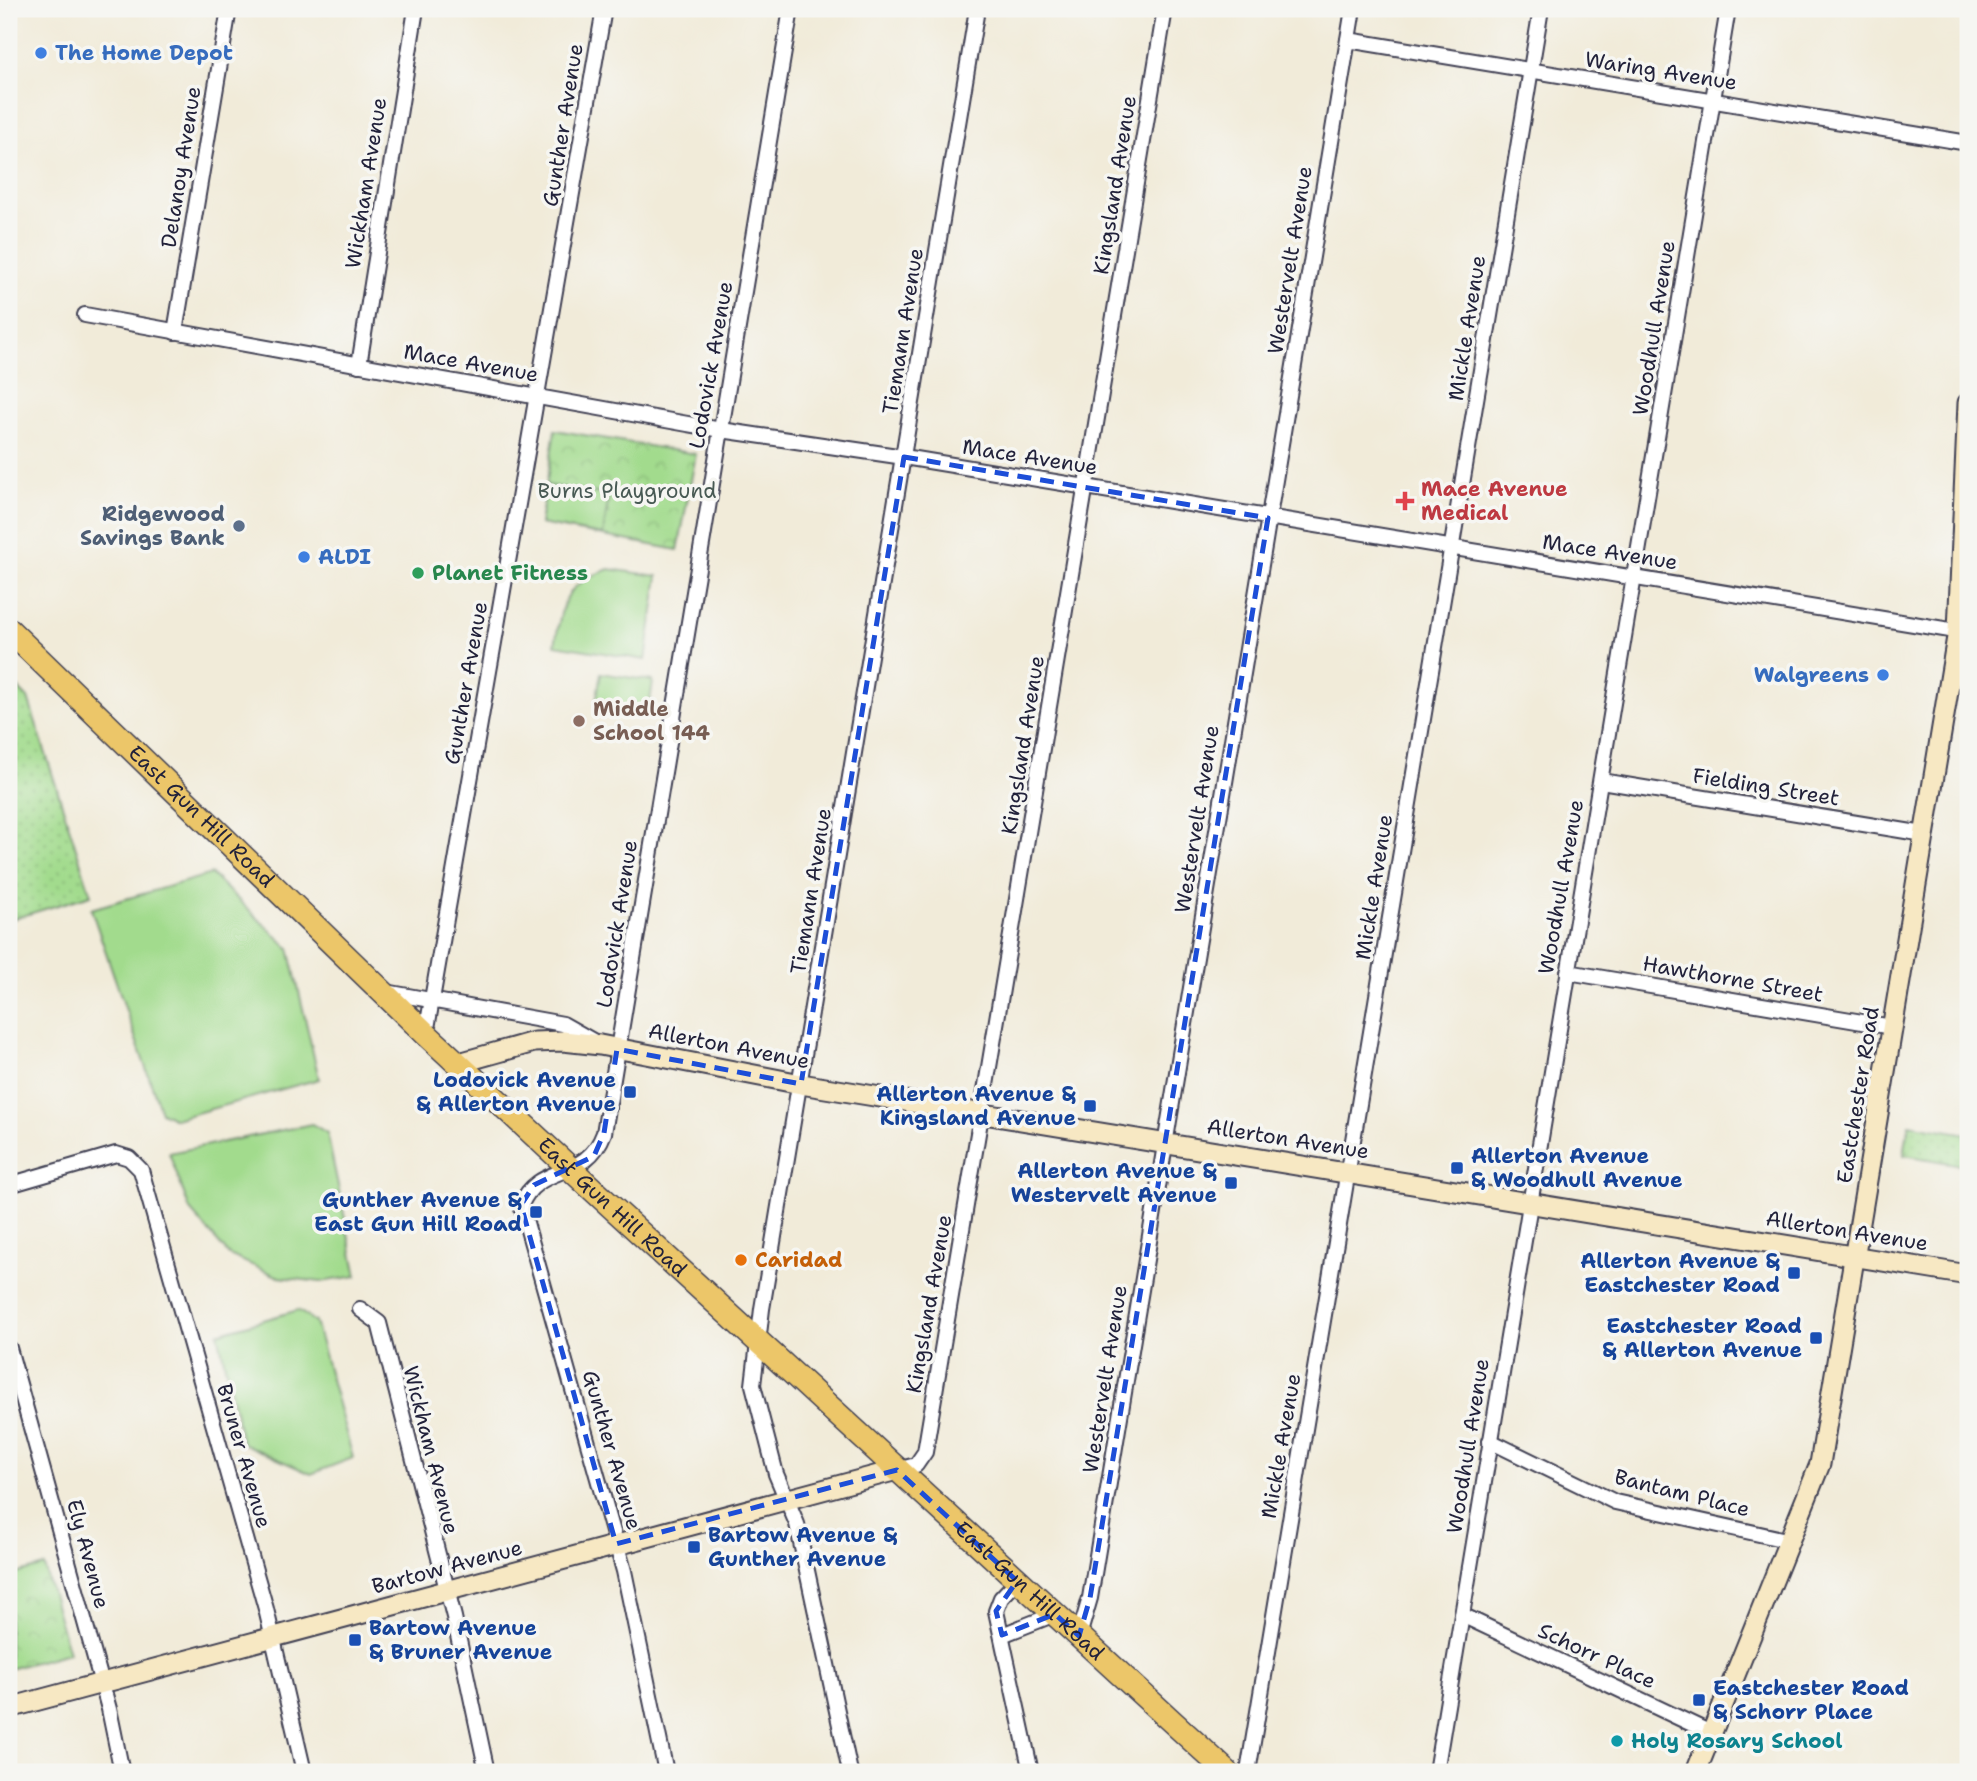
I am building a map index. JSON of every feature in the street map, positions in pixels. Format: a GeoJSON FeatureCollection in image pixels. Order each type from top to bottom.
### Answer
{"type":"FeatureCollection","features":[{"type":"Feature","properties":{"kind":"main road","name":"Eastchester Road"},"geometry":{"type":"LineString","coordinates":[[1696,1772],[1820,1464],[1924,834],[1963,632],[1968,403]]}},
{"type":"Feature","properties":{"kind":"main road","name":"East Gun Hill Road"},"geometry":{"type":"LineString","coordinates":[[9,630],[426,1034],[757,1343],[1227,1772]]}},
{"type":"Feature","properties":{"kind":"main road","name":"Allerton Avenue"},"geometry":{"type":"LineString","coordinates":[[459,1063],[534,1042],[563,1041],[608,1047],[801,1084],[983,1111],[1968,1275]]}},
{"type":"Feature","properties":{"kind":"main road","name":"Bartow Avenue"},"geometry":{"type":"LineString","coordinates":[[9,1708],[897,1470]]}},
{"type":"Feature","properties":{"kind":"street","name":"Delanoy Avenue"},"geometry":{"type":"LineString","coordinates":[[175,332],[229,9]]}},
{"type":"Feature","properties":{"kind":"street","name":"Wickham Avenue"},"geometry":{"type":"LineString","coordinates":[[359,365],[416,9]]}},
{"type":"Feature","properties":{"kind":"street","name":"Gunther Avenue"},"geometry":{"type":"LineString","coordinates":[[426,1034],[604,9]]}},
{"type":"Feature","properties":{"kind":"street","name":"Lodovick Avenue"},"geometry":{"type":"LineString","coordinates":[[571,1169],[594,1156],[600,1145],[608,1047],[721,429],[791,9]]}},
{"type":"Feature","properties":{"kind":"street","name":"Tiemann Avenue"},"geometry":{"type":"LineString","coordinates":[[850,1772],[797,1524],[776,1474],[752,1385],[977,9]]}},
{"type":"Feature","properties":{"kind":"street","name":"Kingsland Avenue"},"geometry":{"type":"LineString","coordinates":[[897,1470],[916,1465],[925,1452],[1087,487],[1162,9]]}},
{"type":"Feature","properties":{"kind":"street","name":"Westervelt Avenue"},"geometry":{"type":"LineString","coordinates":[[1079,1636],[1090,1598],[1353,9]]}},
{"type":"Feature","properties":{"kind":"street","name":"Mickle Avenue"},"geometry":{"type":"LineString","coordinates":[[1248,1772],[1541,9]]}},
{"type":"Feature","properties":{"kind":"street","name":"Woodhull Avenue"},"geometry":{"type":"LineString","coordinates":[[1436,1772],[1728,9]]}},
{"type":"Feature","properties":{"kind":"street","name":"Waring Avenue"},"geometry":{"type":"LineString","coordinates":[[1348,40],[1968,143]]}},
{"type":"Feature","properties":{"kind":"street","name":"Mace Avenue"},"geometry":{"type":"LineString","coordinates":[[85,315],[721,429],[1963,632]]}},
{"type":"Feature","properties":{"kind":"street","name":"Fielding Street"},"geometry":{"type":"LineString","coordinates":[[1601,781],[1924,834]]}},
{"type":"Feature","properties":{"kind":"street","name":"Hawthorne Street"},"geometry":{"type":"LineString","coordinates":[[1568,972],[1892,1027]]}},
{"type":"Feature","properties":{"kind":"street","name":"Allerton Avenue"},"geometry":{"type":"LineString","coordinates":[[383,992],[563,1024],[608,1047]]}},
{"type":"Feature","properties":{"kind":"street","name":"Bruner Avenue"},"geometry":{"type":"LineString","coordinates":[[9,1185],[116,1154],[129,1158],[141,1170],[273,1637],[304,1772]]}},
{"type":"Feature","properties":{"kind":"street","name":"Gunther Avenue"},"geometry":{"type":"LineString","coordinates":[[571,1169],[534,1185],[521,1205],[616,1544],[666,1772]]}},
{"type":"Feature","properties":{"kind":"street","name":"Wickham Avenue"},"geometry":{"type":"LineString","coordinates":[[360,1309],[379,1324],[446,1590],[487,1772]]}},
{"type":"Feature","properties":{"kind":"street","name":"Ely Avenue"},"geometry":{"type":"LineString","coordinates":[[9,1348],[101,1683],[122,1772]]}},
{"type":"Feature","properties":{"kind":"street","name":"Bantam Place"},"geometry":{"type":"LineString","coordinates":[[1490,1441],[1615,1502],[1791,1541]]}},
{"type":"Feature","properties":{"kind":"street"},"geometry":{"type":"LineString","coordinates":[[1017,1581],[1001,1598],[996,1611],[1031,1772]]}},
{"type":"Feature","properties":{"kind":"street"},"geometry":{"type":"LineString","coordinates":[[1002,1635],[1055,1614]]}},
{"type":"Feature","properties":{"kind":"street","name":"Schorr Place"},"geometry":{"type":"LineString","coordinates":[[1462,1615],[1713,1734]]}},
{"type":"Feature","properties":{"kind":"highlighted area"},"geometry":{"type":"Polygon","coordinates":[[[904,457],[1268,518],[1090,1598],[1079,1636],[1055,1614],[1002,1635],[996,1611],[1017,1581],[897,1470],[616,1544],[521,1205],[534,1185],[594,1156],[604,1133],[617,1049],[801,1084],[904,457]]]}},
{"type":"Feature","properties":{"kind":"green space","name":"Burns Playground"},"geometry":{"type":"Polygon","coordinates":[[[555,430],[696,454],[678,550],[540,524],[555,430]]]}},
{"type":"Feature","properties":{"kind":"green space"},"geometry":{"type":"Polygon","coordinates":[[[547,485],[609,495],[603,535],[540,524],[547,485]]]}},
{"type":"Feature","properties":{"kind":"green space"},"geometry":{"type":"Polygon","coordinates":[[[609,569],[658,576],[646,660],[555,645],[560,616],[568,596],[582,582],[609,569]]]}},
{"type":"Feature","properties":{"kind":"green space"},"geometry":{"type":"Polygon","coordinates":[[[601,673],[653,681],[648,716],[595,708],[601,673]]]}},
{"type":"Feature","properties":{"kind":"green space"},"geometry":{"type":"Polygon","coordinates":[[[9,679],[28,698],[91,895],[9,920],[9,679]]]}},
{"type":"Feature","properties":{"kind":"green space"},"geometry":{"type":"Polygon","coordinates":[[[211,874],[289,948],[319,1079],[175,1119],[161,1112],[91,909],[211,874]]]}},
{"type":"Feature","properties":{"kind":"green space"},"geometry":{"type":"Polygon","coordinates":[[[312,1124],[327,1133],[357,1276],[321,1282],[279,1277],[229,1255],[190,1210],[169,1153],[312,1124]]]}},
{"type":"Feature","properties":{"kind":"green space"},"geometry":{"type":"Polygon","coordinates":[[[1909,1124],[1968,1134],[1968,1166],[1904,1155],[1909,1124]]]}},
{"type":"Feature","properties":{"kind":"green space"},"geometry":{"type":"Polygon","coordinates":[[[298,1310],[315,1322],[353,1458],[311,1474],[242,1443],[218,1333],[298,1310]]]}},
{"type":"Feature","properties":{"kind":"green space"},"geometry":{"type":"Polygon","coordinates":[[[44,1566],[69,1653],[9,1669],[9,1576],[44,1566]]]}},
{"type":"Feature","properties":{"kind":"place","name":"The Home Depot"},"geometry":{"type":"Point","coordinates":[41,53]}},
{"type":"Feature","properties":{"kind":"place","name":"Mace Avenue Medical"},"geometry":{"type":"Point","coordinates":[1405,501]}},
{"type":"Feature","properties":{"kind":"place","name":"Ridgewood Savings Bank"},"geometry":{"type":"Point","coordinates":[239,526]}},
{"type":"Feature","properties":{"kind":"place","name":"ALDI"},"geometry":{"type":"Point","coordinates":[304,557]}},
{"type":"Feature","properties":{"kind":"place","name":"Planet Fitness"},"geometry":{"type":"Point","coordinates":[418,573]}},
{"type":"Feature","properties":{"kind":"place","name":"Walgreens"},"geometry":{"type":"Point","coordinates":[1883,675]}},
{"type":"Feature","properties":{"kind":"place","name":"Middle School 144"},"geometry":{"type":"Point","coordinates":[579,721]}},
{"type":"Feature","properties":{"kind":"place","name":"Lodovick Avenue & Allerton Avenue"},"geometry":{"type":"Point","coordinates":[630,1092]}},
{"type":"Feature","properties":{"kind":"place","name":"Allerton Avenue & Kingsland Avenue"},"geometry":{"type":"Point","coordinates":[1090,1106]}},
{"type":"Feature","properties":{"kind":"place","name":"Allerton Avenue & Woodhull Avenue"},"geometry":{"type":"Point","coordinates":[1457,1168]}},
{"type":"Feature","properties":{"kind":"place","name":"Allerton Avenue & Westervelt Avenue"},"geometry":{"type":"Point","coordinates":[1231,1183]}},
{"type":"Feature","properties":{"kind":"place","name":"Gunther Avenue & East Gun Hill Road"},"geometry":{"type":"Point","coordinates":[536,1212]}},
{"type":"Feature","properties":{"kind":"place","name":"Caridad"},"geometry":{"type":"Point","coordinates":[741,1260]}},
{"type":"Feature","properties":{"kind":"place","name":"Allerton Avenue & Eastchester Road"},"geometry":{"type":"Point","coordinates":[1794,1273]}},
{"type":"Feature","properties":{"kind":"place","name":"Eastchester Road & Allerton Avenue"},"geometry":{"type":"Point","coordinates":[1816,1338]}},
{"type":"Feature","properties":{"kind":"place","name":"Bartow Avenue & Gunther Avenue"},"geometry":{"type":"Point","coordinates":[694,1547]}},
{"type":"Feature","properties":{"kind":"place","name":"Bartow Avenue & Bruner Avenue"},"geometry":{"type":"Point","coordinates":[355,1640]}},
{"type":"Feature","properties":{"kind":"place","name":"Eastchester Road & Schorr Place"},"geometry":{"type":"Point","coordinates":[1699,1700]}},
{"type":"Feature","properties":{"kind":"place","name":"Holy Rosary School"},"geometry":{"type":"Point","coordinates":[1617,1741]}}]}
